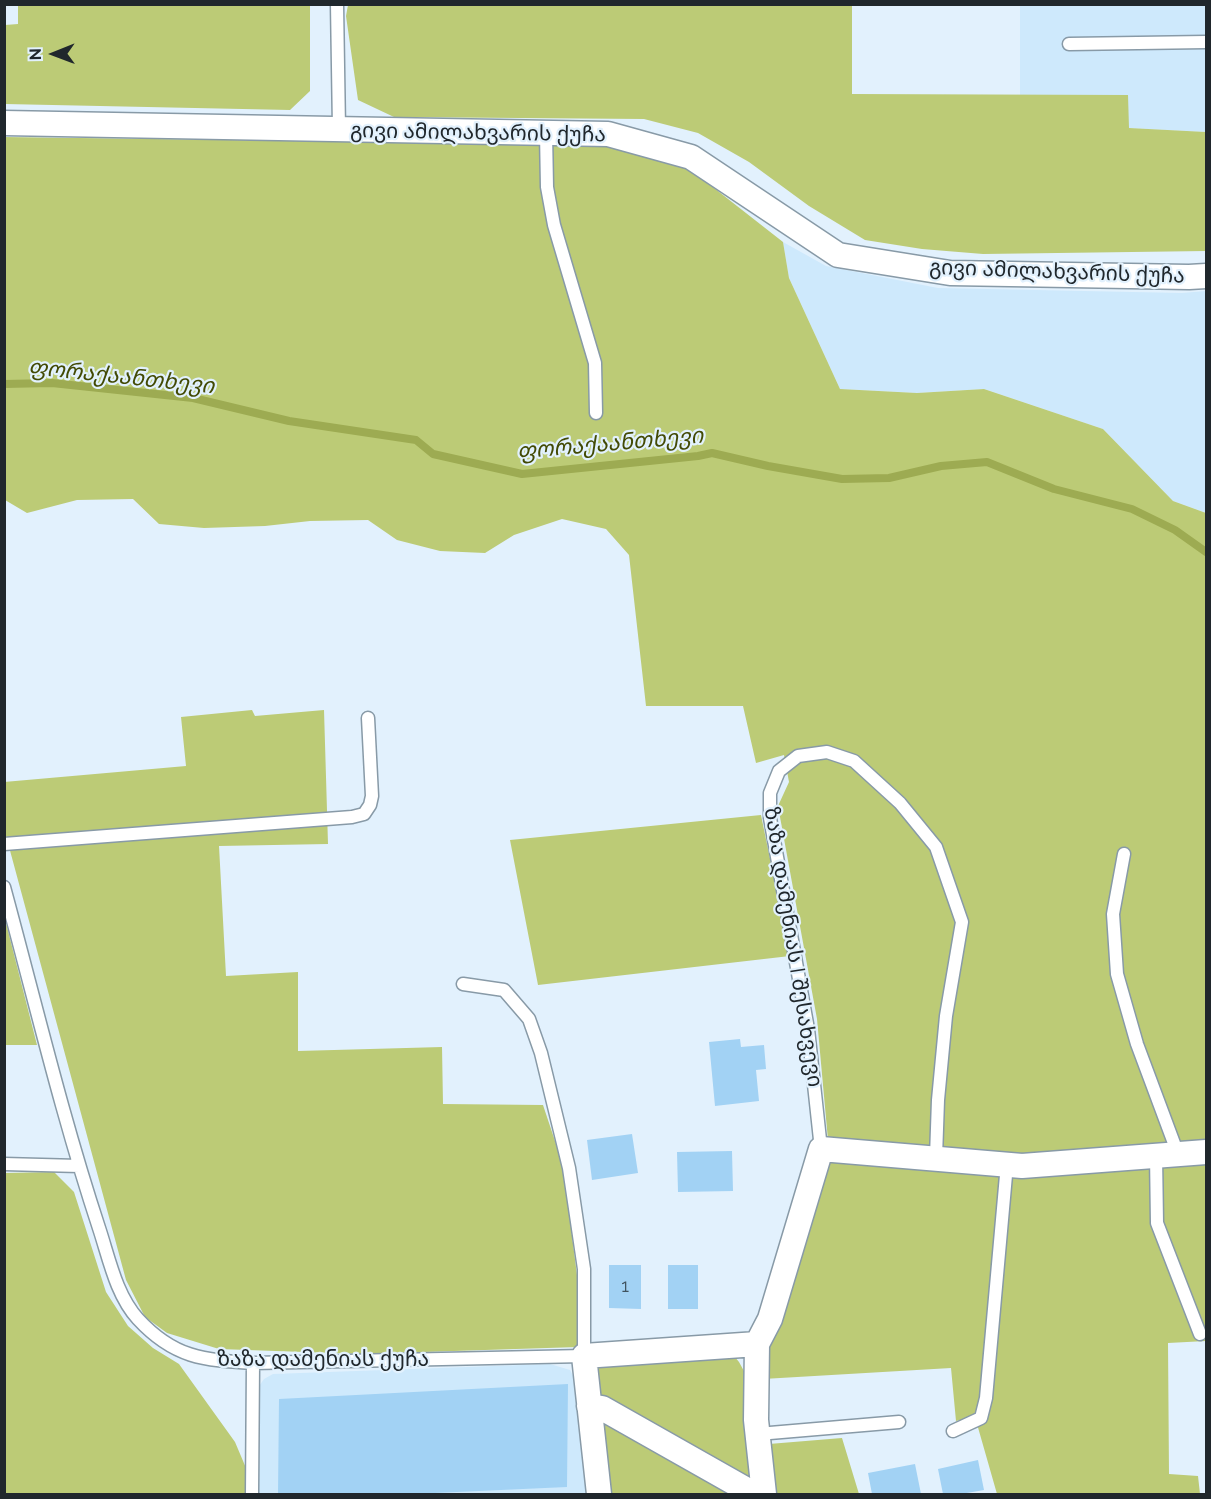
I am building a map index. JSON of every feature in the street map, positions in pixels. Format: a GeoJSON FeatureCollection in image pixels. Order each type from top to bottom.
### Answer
{"type":"FeatureCollection","features":[{"type":"Feature","properties":{"kind":"street","name":"გივი ამილახვარის ქუჩა"},"geometry":{"type":"LineString","coordinates":[[4,123],[608,134],[691,157],[838,255],[950,273],[1206,276]]}},
{"type":"Feature","properties":{"kind":"street"},"geometry":{"type":"LineString","coordinates":[[764,1494],[756,1420],[757,1344],[770,1319],[821,1149],[1022,1166],[1206,1152]]}},
{"type":"Feature","properties":{"kind":"street"},"geometry":{"type":"LineString","coordinates":[[599,1494],[584,1356],[757,1344]]}},
{"type":"Feature","properties":{"kind":"street"},"geometry":{"type":"LineString","coordinates":[[589,1406],[602,1408],[754,1494]]}},
{"type":"Feature","properties":{"kind":"lane"},"geometry":{"type":"LineString","coordinates":[[337,4],[339,129]]}},
{"type":"Feature","properties":{"kind":"lane"},"geometry":{"type":"LineString","coordinates":[[1069,44],[1206,42]]}},
{"type":"Feature","properties":{"kind":"lane"},"geometry":{"type":"LineString","coordinates":[[546,133],[547,187],[554,225],[595,363],[596,413]]}},
{"type":"Feature","properties":{"kind":"lane"},"geometry":{"type":"LineString","coordinates":[[4,844],[292,824],[352,818],[364,814],[370,805],[372,796],[368,718]]}},
{"type":"Feature","properties":{"kind":"lane","name":"ზაზა დამენიას I შესახვევი"},"geometry":{"type":"LineString","coordinates":[[821,1149],[808,1029],[770,818],[770,793],[779,771],[798,756],[827,753],[854,761],[900,803],[936,847],[962,922],[946,1016],[938,1100],[936,1157]]}},
{"type":"Feature","properties":{"kind":"lane"},"geometry":{"type":"LineString","coordinates":[[1124,854],[1113,914],[1117,974],[1167,1154],[1157,1223],[1200,1334]]}},
{"type":"Feature","properties":{"kind":"lane","name":"ზაზა დამენიას ქუჩა"},"geometry":{"type":"LineString","coordinates":[[4,887],[78,1166],[119,1288],[138,1318],[173,1349],[209,1361],[253,1364],[584,1356]]}},
{"type":"Feature","properties":{"kind":"lane"},"geometry":{"type":"LineString","coordinates":[[463,984],[504,990],[529,1019],[541,1053],[569,1168],[584,1269],[584,1356]]}},
{"type":"Feature","properties":{"kind":"lane"},"geometry":{"type":"LineString","coordinates":[[4,1164],[78,1166]]}},
{"type":"Feature","properties":{"kind":"lane"},"geometry":{"type":"LineString","coordinates":[[953,1431],[981,1418],[986,1398],[1006,1164]]}},
{"type":"Feature","properties":{"kind":"lane"},"geometry":{"type":"LineString","coordinates":[[252,1494],[253,1364]]}},
{"type":"Feature","properties":{"kind":"lane"},"geometry":{"type":"LineString","coordinates":[[758,1434],[899,1422]]}},
{"type":"Feature","properties":{"kind":"shaded area"},"geometry":{"type":"Polygon","coordinates":[[[1020,5],[1206,5],[1206,132],[1128,128],[1127,95],[1020,95],[1020,5]]]}},
{"type":"Feature","properties":{"kind":"shaded area"},"geometry":{"type":"Polygon","coordinates":[[[783,242],[826,266],[938,288],[1182,293],[1206,291],[1206,513],[1173,501],[1103,429],[984,389],[917,393],[840,389],[789,278],[783,242]]]}},
{"type":"Feature","properties":{"kind":"shaded area"},"geometry":{"type":"Polygon","coordinates":[[[550,1364],[570,1370],[577,1383],[588,1494],[256,1494],[257,1389],[264,1379],[273,1374],[550,1364]]]}},
{"type":"Feature","properties":{"kind":"green space"},"geometry":{"type":"Polygon","coordinates":[[[18,5],[310,5],[310,91],[290,110],[5,104],[5,25],[18,24],[18,5]]]}},
{"type":"Feature","properties":{"kind":"green space"},"geometry":{"type":"Polygon","coordinates":[[[348,5],[852,5],[852,94],[1128,95],[1129,128],[1206,132],[1206,251],[983,254],[922,249],[865,240],[809,206],[749,162],[698,133],[644,119],[394,117],[358,100],[346,16],[348,5]]]}},
{"type":"Feature","properties":{"kind":"green space"},"geometry":{"type":"Polygon","coordinates":[[[4,137],[607,145],[691,170],[783,242],[789,278],[840,389],[917,393],[984,389],[1103,429],[1173,501],[1206,513],[1206,1142],[1020,1159],[828,1140],[817,1019],[778,806],[789,782],[784,755],[756,763],[743,706],[646,706],[629,555],[606,529],[562,519],[514,535],[485,553],[440,551],[397,540],[368,520],[310,521],[265,526],[204,528],[159,524],[133,499],[77,500],[27,513],[5,500],[4,137]]]}},
{"type":"Feature","properties":{"kind":"green space"},"geometry":{"type":"Polygon","coordinates":[[[252,710],[255,716],[324,710],[328,844],[219,846],[226,976],[298,972],[298,1051],[442,1047],[443,1104],[543,1105],[563,1165],[577,1275],[578,1347],[361,1354],[219,1349],[167,1333],[145,1317],[126,1280],[5,832],[4,782],[186,766],[181,717],[252,710]]]}},
{"type":"Feature","properties":{"kind":"green space"},"geometry":{"type":"Polygon","coordinates":[[[761,815],[790,956],[538,985],[510,840],[761,815]]]}},
{"type":"Feature","properties":{"kind":"green space"},"geometry":{"type":"Polygon","coordinates":[[[5,919],[37,1045],[5,1045],[5,919]]]}},
{"type":"Feature","properties":{"kind":"green space"},"geometry":{"type":"Polygon","coordinates":[[[840,1159],[1206,1160],[1206,1341],[1168,1343],[1169,1474],[1198,1476],[1200,1494],[997,1494],[975,1417],[956,1421],[951,1368],[763,1379],[770,1334],[824,1166],[840,1159]]]}},
{"type":"Feature","properties":{"kind":"green space"},"geometry":{"type":"Polygon","coordinates":[[[54,1172],[74,1192],[106,1292],[128,1326],[153,1348],[179,1364],[235,1442],[246,1468],[245,1494],[5,1494],[5,1173],[54,1172]]]}},
{"type":"Feature","properties":{"kind":"green space"},"geometry":{"type":"Polygon","coordinates":[[[730,1351],[745,1373],[759,1494],[611,1494],[596,1376],[598,1363],[730,1351]]]}},
{"type":"Feature","properties":{"kind":"green space"},"geometry":{"type":"Polygon","coordinates":[[[842,1438],[859,1494],[777,1494],[769,1444],[842,1438]]]}},
{"type":"Feature","properties":{"kind":"building"},"geometry":{"type":"Polygon","coordinates":[[[740,1039],[741,1047],[764,1045],[766,1069],[756,1070],[759,1101],[715,1106],[709,1042],[740,1039]]]}},
{"type":"Feature","properties":{"kind":"building"},"geometry":{"type":"Polygon","coordinates":[[[632,1134],[638,1173],[592,1180],[587,1140],[632,1134]]]}},
{"type":"Feature","properties":{"kind":"building"},"geometry":{"type":"Polygon","coordinates":[[[732,1151],[733,1191],[678,1192],[677,1152],[732,1151]]]}},
{"type":"Feature","properties":{"kind":"building"},"geometry":{"type":"Polygon","coordinates":[[[609,1265],[641,1265],[641,1309],[609,1308],[609,1265]]]}},
{"type":"Feature","properties":{"kind":"building"},"geometry":{"type":"Polygon","coordinates":[[[668,1265],[698,1265],[698,1309],[668,1309],[668,1265]]]}},
{"type":"Feature","properties":{"kind":"building"},"geometry":{"type":"Polygon","coordinates":[[[568,1384],[567,1487],[413,1494],[278,1494],[279,1399],[568,1384]]]}},
{"type":"Feature","properties":{"kind":"building"},"geometry":{"type":"Polygon","coordinates":[[[978,1460],[984,1490],[943,1494],[938,1469],[978,1460]]]}},
{"type":"Feature","properties":{"kind":"building"},"geometry":{"type":"Polygon","coordinates":[[[915,1464],[921,1494],[872,1494],[868,1473],[915,1464]]]}},
{"type":"Feature","properties":{"kind":"waterway","name":"ფორაქაანთხევი"},"geometry":{"type":"LineString","coordinates":[[4,384],[52,383],[193,398],[289,421],[416,440],[433,454],[522,474],[712,453],[842,479],[889,478],[941,466],[987,462],[1054,489],[1132,509],[1175,530],[1206,552]]}}]}
